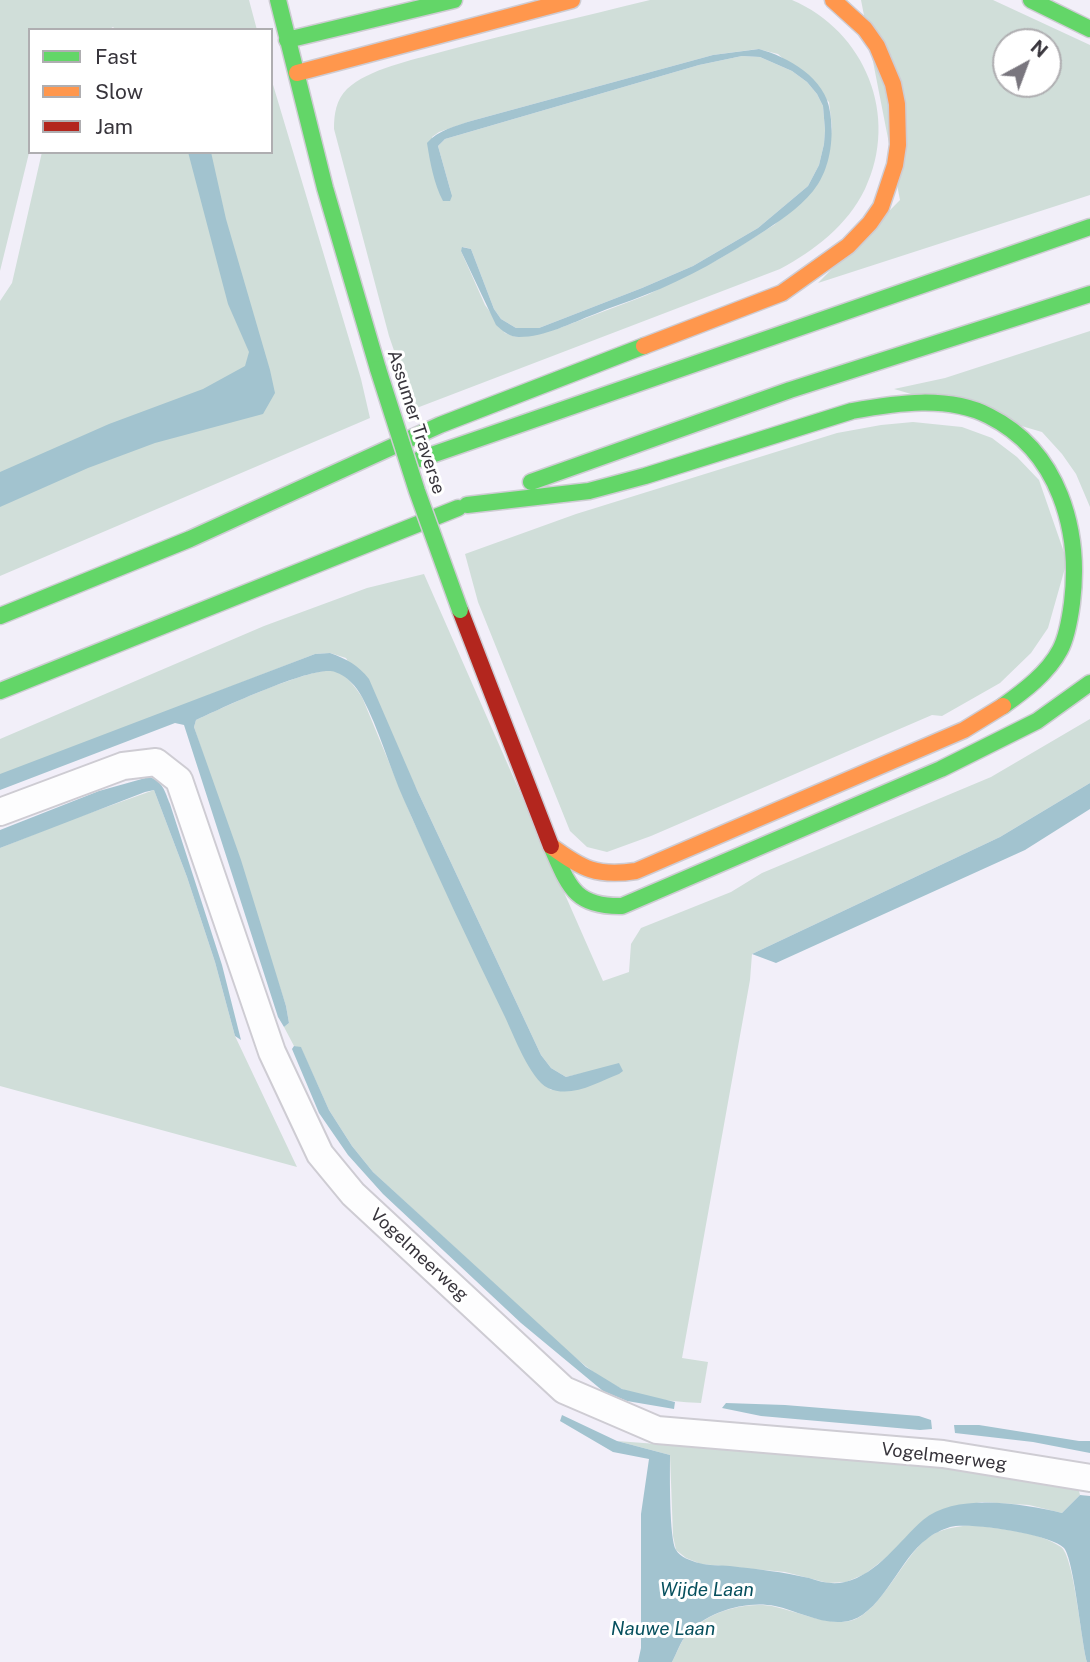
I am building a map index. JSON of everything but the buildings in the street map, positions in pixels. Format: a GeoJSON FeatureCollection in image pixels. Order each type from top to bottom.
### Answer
{"type":"FeatureCollection","features":[{"type":"Feature","properties":{"kind":"main road","name":"Assumer Traverse"},"geometry":{"type":"LineString","coordinates":[[278,0],[325,188],[417,491],[551,846],[569,886],[578,897],[601,908],[622,906],[941,769],[1037,722],[1090,683]]}},
{"type":"Feature","properties":{"kind":"main road"},"geometry":{"type":"LineString","coordinates":[[287,40],[454,0]]}},
{"type":"Feature","properties":{"kind":"main road"},"geometry":{"type":"LineString","coordinates":[[297,73],[572,0]]}},
{"type":"Feature","properties":{"kind":"main road"},"geometry":{"type":"LineString","coordinates":[[0,616],[190,539],[440,425],[782,293],[824,267],[853,242],[880,209],[897,162],[900,113],[886,63],[864,28],[833,0]]}},
{"type":"Feature","properties":{"kind":"main road"},"geometry":{"type":"LineString","coordinates":[[1031,0],[1090,29]]}},
{"type":"Feature","properties":{"kind":"main road"},"geometry":{"type":"LineString","coordinates":[[399,466],[1090,228]]}},
{"type":"Feature","properties":{"kind":"main road"},"geometry":{"type":"LineString","coordinates":[[0,691],[467,505],[790,390],[1090,294]]}},
{"type":"Feature","properties":{"kind":"main road"},"geometry":{"type":"LineString","coordinates":[[467,505],[589,491],[852,411],[887,404],[928,403],[961,407],[1010,426],[1052,466],[1072,501],[1079,525],[1085,576],[1074,624],[1062,648],[1039,677],[1009,704],[964,730],[636,871],[613,875],[597,874],[576,864],[551,846]]}},
{"type":"Feature","properties":{"kind":"main road"},"geometry":{"type":"LineString","coordinates":[[190,539],[359,480]]}},
{"type":"Feature","properties":{"kind":"street","name":"Vogelmeerweg"},"geometry":{"type":"LineString","coordinates":[[0,812],[122,766],[156,762],[179,780],[272,1052],[320,1154],[353,1194],[564,1390],[657,1430],[943,1454],[1090,1478]]}},
{"type":"Feature","properties":{"kind":"shaded area"},"geometry":{"type":"Polygon","coordinates":[[[0,0],[249,0],[256,28],[28,28],[29,154],[0,271],[0,0]]]}},
{"type":"Feature","properties":{"kind":"shaded area"},"geometry":{"type":"Polygon","coordinates":[[[650,0],[792,0],[818,14],[839,32],[856,54],[869,79],[877,105],[879,133],[875,161],[858,202],[829,236],[780,269],[414,409],[389,336],[334,129],[340,98],[356,82],[391,66],[650,0]],[[758,49],[713,55],[471,121],[432,137],[452,196],[438,146],[445,139],[699,65],[742,56],[760,57],[792,71],[807,82],[823,106],[824,144],[819,165],[808,186],[758,228],[693,266],[642,288],[539,328],[516,328],[501,319],[494,309],[471,249],[463,247],[461,251],[485,305],[505,333],[516,337],[557,329],[647,295],[719,259],[774,225],[806,197],[826,166],[832,127],[829,102],[778,54],[758,49]]]}},
{"type":"Feature","properties":{"kind":"shaded area"},"geometry":{"type":"Polygon","coordinates":[[[861,0],[993,0],[1053,28],[992,28],[992,98],[1062,98],[1062,32],[1090,45],[1090,195],[818,283],[900,200],[861,0]]]}},
{"type":"Feature","properties":{"kind":"shaded area"},"geometry":{"type":"Polygon","coordinates":[[[273,85],[361,379],[370,418],[0,576],[0,301],[12,283],[42,154],[273,154],[273,85]]]}},
{"type":"Feature","properties":{"kind":"shaded area"},"geometry":{"type":"Polygon","coordinates":[[[1090,331],[1090,507],[1076,474],[1042,432],[894,389],[945,378],[1090,331]]]}},
{"type":"Feature","properties":{"kind":"shaded area"},"geometry":{"type":"Polygon","coordinates":[[[913,422],[962,427],[992,438],[1017,457],[1039,480],[1067,561],[1048,628],[1031,653],[1000,683],[942,716],[932,715],[651,836],[607,852],[587,847],[570,831],[478,602],[465,554],[576,514],[837,433],[913,422]]]}},
{"type":"Feature","properties":{"kind":"shaded area"},"geometry":{"type":"Polygon","coordinates":[[[424,574],[603,981],[629,972],[631,944],[641,928],[731,892],[762,873],[991,777],[1090,719],[1090,783],[1000,837],[752,954],[750,980],[682,1358],[708,1362],[701,1403],[660,1399],[629,1392],[580,1362],[558,1343],[373,1172],[329,1110],[301,1048],[294,1046],[284,1027],[289,1023],[286,1006],[194,727],[196,720],[266,689],[308,675],[335,671],[347,678],[362,697],[412,818],[531,1068],[551,1090],[588,1072],[566,1077],[551,1068],[541,1055],[417,790],[346,658],[330,653],[315,654],[0,776],[0,739],[264,626],[367,588],[424,574]]]}},
{"type":"Feature","properties":{"kind":"shaded area"},"geometry":{"type":"Polygon","coordinates":[[[154,790],[215,962],[235,1036],[297,1167],[0,1086],[0,848],[154,790]]]}},
{"type":"Feature","properties":{"kind":"shaded area"},"geometry":{"type":"Polygon","coordinates":[[[617,1441],[710,1448],[777,1449],[959,1465],[1077,1483],[1080,1495],[1062,1513],[1029,1505],[982,1502],[950,1508],[865,1574],[846,1582],[828,1583],[785,1572],[701,1564],[686,1558],[676,1550],[673,1536],[670,1455],[617,1441]]]}},
{"type":"Feature","properties":{"kind":"shaded area"},"geometry":{"type":"Polygon","coordinates":[[[976,1525],[1031,1534],[1061,1547],[1070,1566],[1087,1662],[672,1662],[685,1637],[695,1626],[716,1614],[740,1607],[765,1605],[841,1622],[860,1617],[931,1535],[956,1527],[976,1525]]]}},
{"type":"Feature","properties":{"kind":"water"},"geometry":{"type":"Polygon","coordinates":[[[759,49],[782,57],[804,71],[821,89],[827,100],[832,130],[829,158],[818,184],[807,198],[780,220],[737,248],[661,289],[538,335],[515,337],[496,325],[461,251],[462,247],[471,249],[494,309],[501,319],[516,328],[539,328],[642,288],[693,266],[758,228],[808,186],[819,165],[824,144],[823,106],[807,82],[792,71],[760,57],[742,56],[699,65],[445,139],[438,146],[452,196],[450,201],[443,201],[440,194],[427,143],[442,132],[471,121],[713,55],[759,49]]]}},
{"type":"Feature","properties":{"kind":"water"},"geometry":{"type":"Polygon","coordinates":[[[189,154],[211,154],[226,219],[275,393],[263,414],[155,443],[88,468],[0,507],[0,472],[109,424],[203,389],[245,366],[249,352],[228,304],[189,154]]]}},
{"type":"Feature","properties":{"kind":"water"},"geometry":{"type":"Polygon","coordinates":[[[330,653],[352,663],[369,679],[417,790],[541,1055],[551,1068],[566,1077],[619,1063],[623,1071],[619,1074],[566,1092],[548,1088],[535,1076],[428,855],[368,709],[354,685],[335,672],[324,671],[308,675],[245,698],[196,720],[194,727],[241,860],[286,1006],[289,1023],[284,1027],[278,1017],[184,725],[175,723],[0,790],[0,774],[315,654],[330,653]]]}},
{"type":"Feature","properties":{"kind":"water"},"geometry":{"type":"Polygon","coordinates":[[[149,777],[160,784],[170,804],[222,965],[241,1040],[235,1036],[215,962],[154,790],[0,848],[0,830],[99,791],[149,777]]]}},
{"type":"Feature","properties":{"kind":"water"},"geometry":{"type":"Polygon","coordinates":[[[1090,783],[1090,809],[1025,850],[776,963],[752,954],[1000,837],[1090,783]]]}},
{"type":"Feature","properties":{"kind":"water"},"geometry":{"type":"Polygon","coordinates":[[[294,1046],[301,1047],[329,1110],[373,1172],[586,1367],[622,1389],[675,1402],[674,1409],[627,1401],[603,1391],[521,1323],[383,1194],[348,1155],[319,1113],[292,1049],[294,1046]]]}},
{"type":"Feature","properties":{"kind":"water"},"geometry":{"type":"Polygon","coordinates":[[[726,1403],[919,1416],[931,1420],[932,1429],[761,1416],[722,1408],[726,1403]]]}},
{"type":"Feature","properties":{"kind":"water","name":"Wijde Laan"},"geometry":{"type":"Polygon","coordinates":[[[562,1415],[617,1441],[670,1455],[671,1519],[676,1550],[686,1558],[707,1565],[770,1571],[827,1583],[845,1582],[868,1572],[923,1520],[937,1511],[971,1503],[991,1503],[1029,1506],[1062,1513],[1080,1495],[1090,1496],[1090,1662],[1087,1662],[1071,1568],[1064,1548],[1027,1534],[960,1526],[950,1527],[927,1539],[873,1606],[852,1620],[833,1622],[775,1606],[739,1606],[705,1619],[695,1626],[685,1637],[672,1662],[638,1662],[641,1648],[641,1514],[649,1459],[613,1452],[560,1421],[562,1415]]]}},
{"type":"Feature","properties":{"kind":"water"},"geometry":{"type":"Polygon","coordinates":[[[954,1425],[979,1425],[1090,1441],[1090,1453],[1033,1442],[955,1433],[954,1425]]]}},
{"type":"Feature","properties":{"kind":"traffic: fast"},"geometry":{"type":"LineString","coordinates":[[278,0],[325,188],[378,369]]}},
{"type":"Feature","properties":{"kind":"traffic: fast"},"geometry":{"type":"LineString","coordinates":[[287,40],[454,0]]}},
{"type":"Feature","properties":{"kind":"traffic: fast"},"geometry":{"type":"LineString","coordinates":[[1031,0],[1090,29]]}},
{"type":"Feature","properties":{"kind":"traffic: fast"},"geometry":{"type":"LineString","coordinates":[[420,459],[1090,227]]}},
{"type":"Feature","properties":{"kind":"traffic: fast"},"geometry":{"type":"LineString","coordinates":[[531,482],[790,390],[1090,294]]}},
{"type":"Feature","properties":{"kind":"traffic: fast"},"geometry":{"type":"LineString","coordinates":[[0,616],[190,539],[440,425],[644,346]]}},
{"type":"Feature","properties":{"kind":"traffic: fast"},"geometry":{"type":"LineString","coordinates":[[378,369],[417,491],[460,610]]}},
{"type":"Feature","properties":{"kind":"traffic: fast"},"geometry":{"type":"LineString","coordinates":[[467,505],[589,491],[852,411],[886,405],[922,403],[973,409],[1013,431],[1033,450],[1060,495],[1073,548],[1072,603],[1062,645],[1042,674],[1003,706]]}},
{"type":"Feature","properties":{"kind":"traffic: fast"},"geometry":{"type":"LineString","coordinates":[[0,691],[458,508]]}},
{"type":"Feature","properties":{"kind":"traffic: fast"},"geometry":{"type":"LineString","coordinates":[[552,848],[569,884],[576,892],[594,903],[622,906],[941,769],[1037,721],[1090,683]]}},
{"type":"Feature","properties":{"kind":"traffic: slow"},"geometry":{"type":"LineString","coordinates":[[297,73],[572,0]]}},
{"type":"Feature","properties":{"kind":"traffic: slow"},"geometry":{"type":"LineString","coordinates":[[644,346],[782,293],[848,246],[881,207],[895,165],[898,145],[897,104],[893,84],[877,46],[865,29],[833,0]]}},
{"type":"Feature","properties":{"kind":"traffic: slow"},"geometry":{"type":"LineString","coordinates":[[551,846],[581,866],[600,872],[636,871],[964,730],[1003,706]]}},
{"type":"Feature","properties":{"kind":"traffic: jam"},"geometry":{"type":"LineString","coordinates":[[460,610],[551,846]]}},
{"type":"Feature","properties":{"kind":"water label","name":"Nauwe Laan"},"geometry":{"type":"Point","coordinates":[663,1629]}}]}
